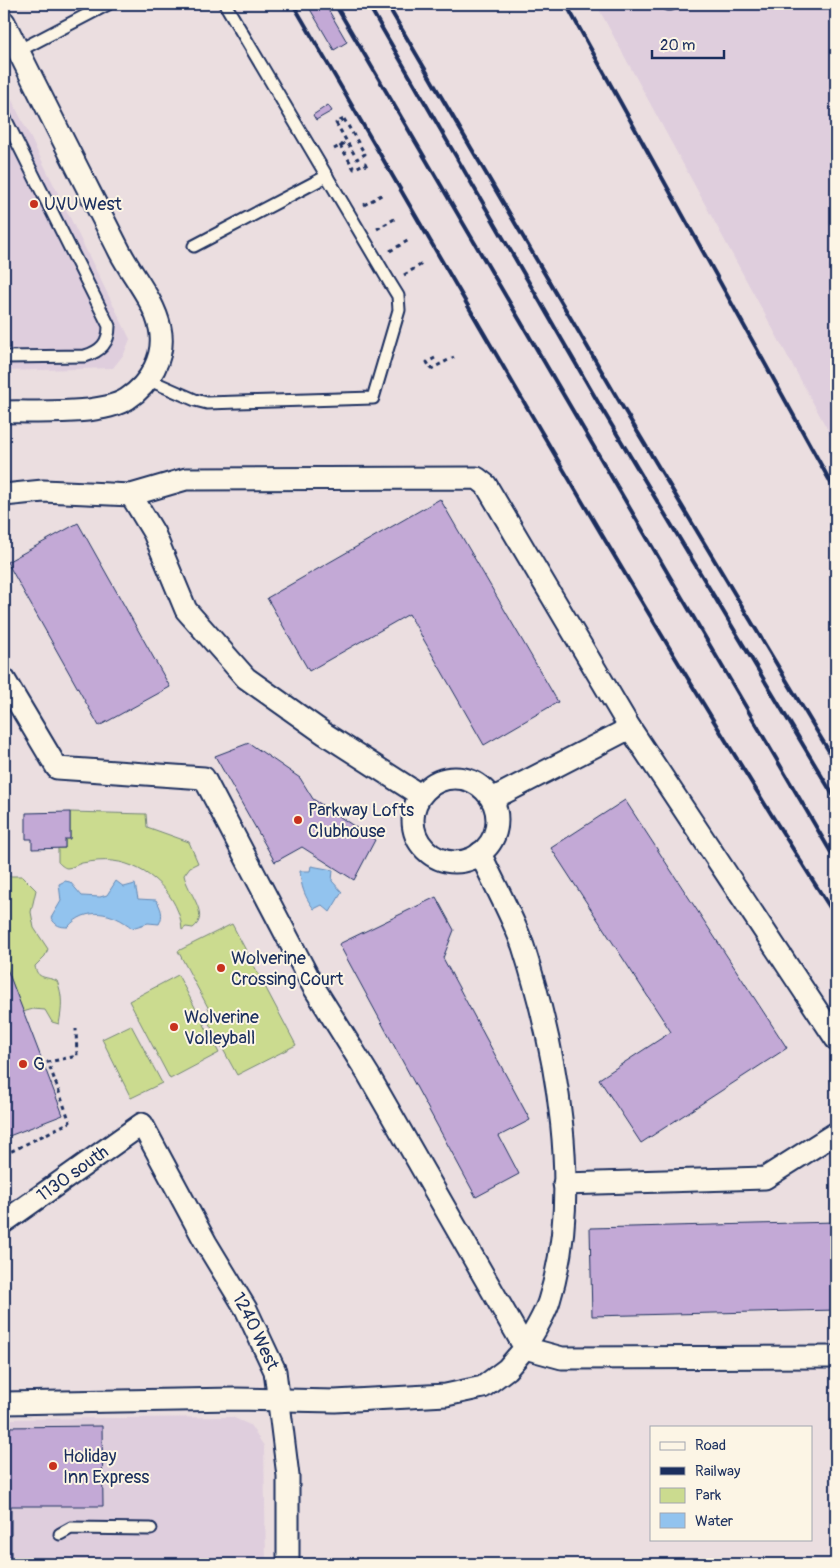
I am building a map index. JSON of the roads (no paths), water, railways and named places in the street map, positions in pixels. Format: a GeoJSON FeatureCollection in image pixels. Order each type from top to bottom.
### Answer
{"type":"FeatureCollection","features":[{"type":"Feature","properties":{"kind":"street"},"geometry":{"type":"LineString","coordinates":[[4,22],[125,262],[155,312],[162,342],[159,356],[147,379],[126,400],[91,410],[4,412]]}},
{"type":"Feature","properties":{"kind":"street"},"geometry":{"type":"LineString","coordinates":[[4,495],[43,491],[131,495],[186,479],[477,478],[486,485],[630,728],[836,1038]]}},
{"type":"Feature","properties":{"kind":"street"},"geometry":{"type":"LineString","coordinates":[[131,495],[154,533],[186,610],[246,678],[325,734],[420,795]]}},
{"type":"Feature","properties":{"kind":"street"},"geometry":{"type":"LineString","coordinates":[[4,678],[57,768],[204,778],[313,986],[368,1074],[525,1348],[562,1358],[836,1357]]}},
{"type":"Feature","properties":{"kind":"street"},"geometry":{"type":"LineString","coordinates":[[492,800],[630,728]]}},
{"type":"Feature","properties":{"kind":"street"},"geometry":{"type":"LineString","coordinates":[[453,777],[472,781],[487,792],[492,800],[497,816],[495,833],[480,854],[460,862],[449,862],[429,854],[416,836],[412,815],[420,795],[434,782],[453,777]]}},
{"type":"Feature","properties":{"kind":"street"},"geometry":{"type":"LineString","coordinates":[[4,1402],[235,1399],[335,1401],[446,1395],[483,1387],[507,1369],[525,1348],[549,1303],[560,1258],[564,1184],[562,1125],[551,1051],[522,945],[480,854]]}},
{"type":"Feature","properties":{"kind":"street","name":"1130 south"},"geometry":{"type":"LineString","coordinates":[[4,1222],[142,1124]]}},
{"type":"Feature","properties":{"kind":"street","name":"1240 West"},"geometry":{"type":"LineString","coordinates":[[142,1124],[206,1243],[246,1309],[276,1372],[288,1476],[288,1564]]}},
{"type":"Feature","properties":{"kind":"street"},"geometry":{"type":"LineString","coordinates":[[564,1184],[764,1178],[836,1133]]}},
{"type":"Feature","properties":{"kind":"lane"},"geometry":{"type":"LineString","coordinates":[[18,51],[108,4]]}},
{"type":"Feature","properties":{"kind":"lane"},"geometry":{"type":"LineString","coordinates":[[147,379],[195,400],[207,403],[373,398],[399,310],[398,296],[225,4]]}},
{"type":"Feature","properties":{"kind":"lane"},"geometry":{"type":"LineString","coordinates":[[4,116],[109,326],[109,335],[105,344],[97,352],[85,356],[4,357]]}},
{"type":"Feature","properties":{"kind":"lane"},"geometry":{"type":"LineString","coordinates":[[194,246],[327,176]]}},
{"type":"Feature","properties":{"kind":"lane"},"geometry":{"type":"LineString","coordinates":[[60,1534],[71,1528],[151,1530]]}},
{"type":"Feature","properties":{"kind":"water"},"geometry":{"type":"Polygon","coordinates":[[[311,866],[333,870],[332,881],[342,892],[330,912],[322,905],[314,909],[305,895],[300,871],[310,871],[311,866]]]}},
{"type":"Feature","properties":{"kind":"water"},"geometry":{"type":"Polygon","coordinates":[[[65,881],[70,882],[82,896],[100,897],[107,895],[116,881],[124,887],[135,884],[138,899],[156,900],[161,912],[161,921],[159,924],[148,923],[132,928],[117,918],[108,915],[91,914],[75,920],[68,927],[58,925],[51,918],[61,901],[59,884],[65,881]]]}},
{"type":"Feature","properties":{"kind":"railway"},"geometry":{"type":"LineString","coordinates":[[293,4],[627,577],[836,917]]}},
{"type":"Feature","properties":{"kind":"railway"},"geometry":{"type":"LineString","coordinates":[[335,4],[836,861]]}},
{"type":"Feature","properties":{"kind":"railway"},"geometry":{"type":"LineString","coordinates":[[368,4],[602,409],[836,800]]}},
{"type":"Feature","properties":{"kind":"railway"},"geometry":{"type":"LineString","coordinates":[[387,4],[622,406],[836,763]]}},
{"type":"Feature","properties":{"kind":"railway"},"geometry":{"type":"LineString","coordinates":[[566,4],[836,492]]}},
{"type":"Feature","properties":{"kind":"place","name":"UVU West"},"geometry":{"type":"Point","coordinates":[34,204]}},
{"type":"Feature","properties":{"kind":"place","name":"Parkway Lofts Clubhouse"},"geometry":{"type":"Point","coordinates":[298,820]}},
{"type":"Feature","properties":{"kind":"place","name":"Wolverine Crossing Court"},"geometry":{"type":"Point","coordinates":[221,968]}},
{"type":"Feature","properties":{"kind":"place","name":"Wolverine Volleyball"},"geometry":{"type":"Point","coordinates":[174,1027]}},
{"type":"Feature","properties":{"kind":"place","name":"G"},"geometry":{"type":"Point","coordinates":[23,1064]}},
{"type":"Feature","properties":{"kind":"place","name":"Holiday Inn Express"},"geometry":{"type":"Point","coordinates":[53,1466]}}]}
